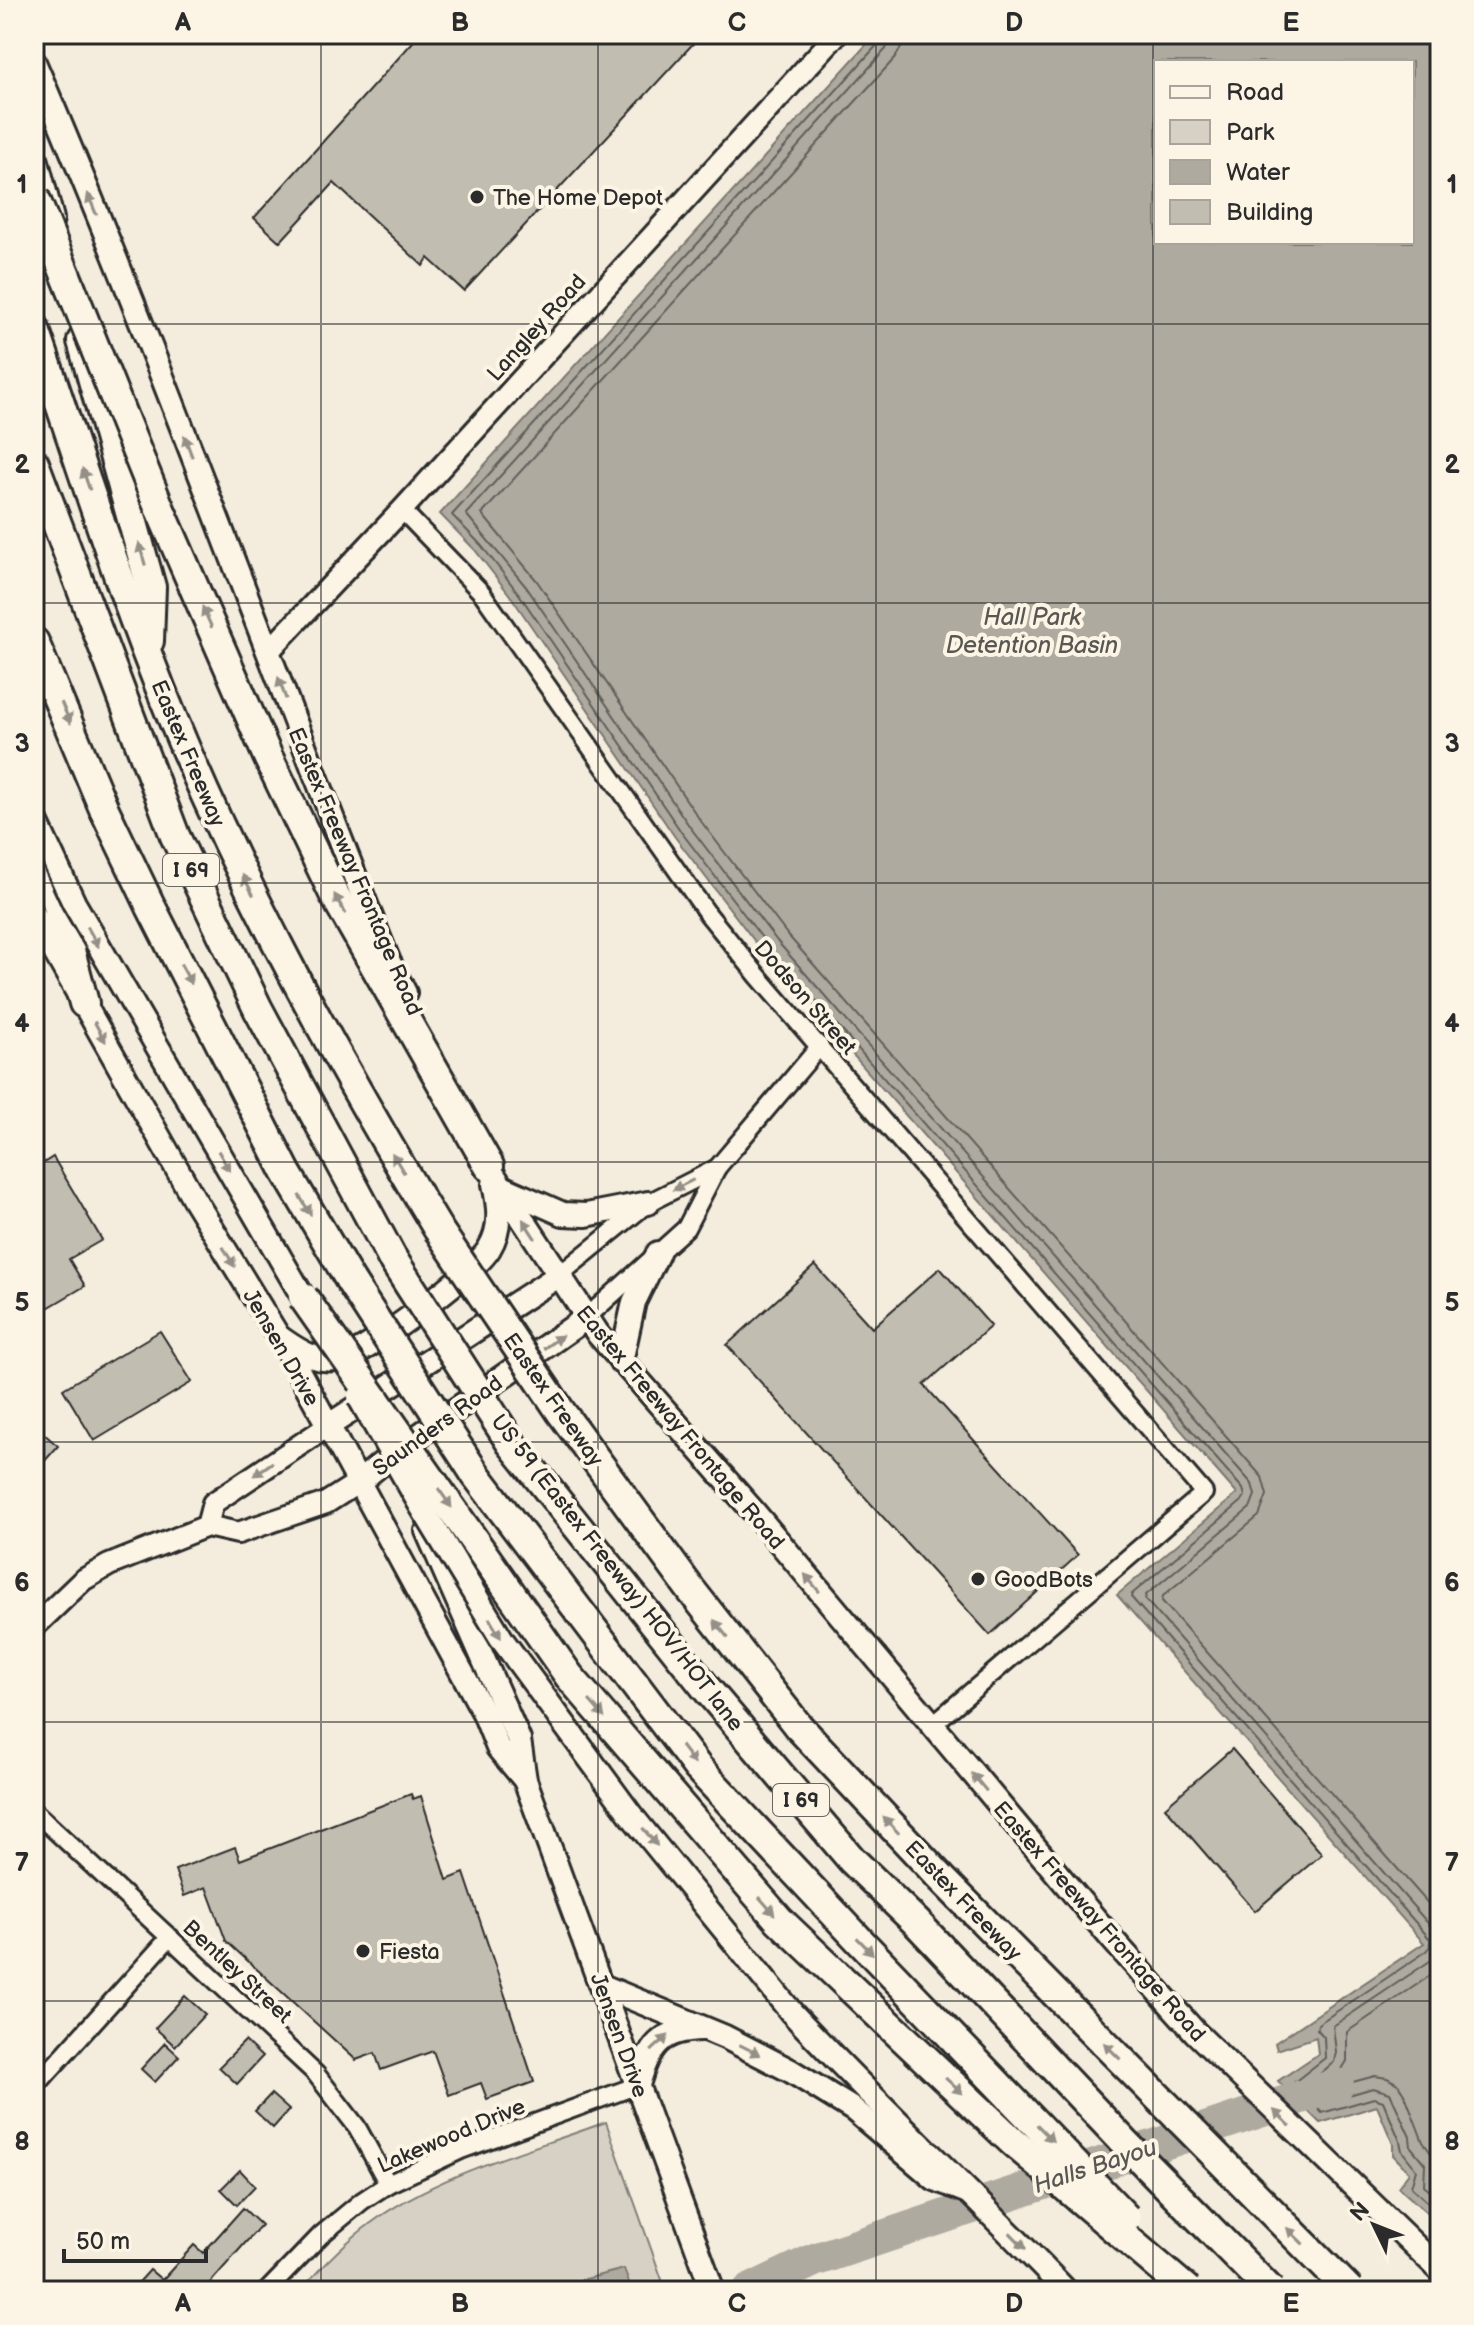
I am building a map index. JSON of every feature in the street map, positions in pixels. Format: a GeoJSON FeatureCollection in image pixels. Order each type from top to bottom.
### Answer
{"type":"FeatureCollection","features":[{"type":"Feature","properties":{"kind":"highway"},"geometry":{"type":"LineString","coordinates":[[34,162],[151,587],[148,658]]}},
{"type":"Feature","properties":{"kind":"highway"},"geometry":{"type":"LineString","coordinates":[[34,196],[159,507],[268,757],[333,892],[494,1175]]}},
{"type":"Feature","properties":{"kind":"highway","name":"Eastex Freeway"},"geometry":{"type":"LineString","coordinates":[[34,327],[148,658],[232,853],[366,1109],[438,1229],[589,1450],[691,1590],[798,1726],[942,1879],[1350,2291]]}},
{"type":"Feature","properties":{"kind":"highway","name":"US 59 (Eastex Freeway) HOV/HOT lane"},"geometry":{"type":"LineString","coordinates":[[34,463],[175,836],[258,1009],[392,1258],[511,1443],[706,1688],[842,1848],[1271,2291]]}},
{"type":"Feature","properties":{"kind":"highway","name":"I 69"},"geometry":{"type":"LineString","coordinates":[[34,642],[104,809],[286,1172],[351,1282],[476,1475],[698,1768],[1196,2291]]}},
{"type":"Feature","properties":{"kind":"highway"},"geometry":{"type":"LineString","coordinates":[[34,816],[84,1003]]}},
{"type":"Feature","properties":{"kind":"highway"},"geometry":{"type":"LineString","coordinates":[[303,1297],[569,1676],[779,1920],[1013,2142],[1188,2291]]}},
{"type":"Feature","properties":{"kind":"main road","name":"Eastex Freeway Frontage Road"},"geometry":{"type":"LineString","coordinates":[[34,62],[269,651],[302,744],[389,962],[494,1175],[558,1276],[621,1362],[754,1512],[931,1726],[1195,2032],[1440,2270]]}},
{"type":"Feature","properties":{"kind":"main road"},"geometry":{"type":"LineString","coordinates":[[34,816],[88,928],[421,1506],[503,1641],[631,1815],[863,2104]]}},
{"type":"Feature","properties":{"kind":"main road","name":"Jensen Drive"},"geometry":{"type":"LineString","coordinates":[[34,915],[194,1199],[328,1426],[484,1713],[498,1748],[525,1780]]}},
{"type":"Feature","properties":{"kind":"main road"},"geometry":{"type":"LineString","coordinates":[[494,1175],[563,1214],[586,1215],[648,1203]]}},
{"type":"Feature","properties":{"kind":"main road"},"geometry":{"type":"LineString","coordinates":[[278,1337],[320,1360],[346,1357],[387,1333],[464,1275],[488,1251],[498,1230],[499,1207],[494,1175]]}},
{"type":"Feature","properties":{"kind":"main road"},"geometry":{"type":"LineString","coordinates":[[621,1362],[634,1302],[658,1253]]}},
{"type":"Feature","properties":{"kind":"main road","name":"Saunders Road"},"geometry":{"type":"LineString","coordinates":[[328,1426],[558,1276]]}},
{"type":"Feature","properties":{"kind":"main road","name":"Saunders Road"},"geometry":{"type":"LineString","coordinates":[[359,1482],[397,1451],[586,1318]]}},
{"type":"Feature","properties":{"kind":"main road","name":"Jensen Drive"},"geometry":{"type":"LineString","coordinates":[[397,1451],[415,1506],[519,1740],[525,1780],[713,2291]]}},
{"type":"Feature","properties":{"kind":"main road"},"geometry":{"type":"LineString","coordinates":[[602,1986],[704,2029],[863,2104],[949,2170],[1066,2291]]}},
{"type":"Feature","properties":{"kind":"main road"},"geometry":{"type":"LineString","coordinates":[[638,2085],[644,2062],[653,2046],[667,2035],[704,2029]]}},
{"type":"Feature","properties":{"kind":"street","name":"Langley Road"},"geometry":{"type":"LineString","coordinates":[[269,651],[837,34]]}},
{"type":"Feature","properties":{"kind":"street","name":"Dodson Street"},"geometry":{"type":"LineString","coordinates":[[402,510],[482,593],[707,913],[1204,1493],[931,1726]]}},
{"type":"Feature","properties":{"kind":"street","name":"Saunders Road"},"geometry":{"type":"LineString","coordinates":[[586,1318],[686,1228],[717,1168],[820,1046]]}},
{"type":"Feature","properties":{"kind":"street","name":"Saunders Road"},"geometry":{"type":"LineString","coordinates":[[558,1276],[648,1203],[717,1168]]}},
{"type":"Feature","properties":{"kind":"street"},"geometry":{"type":"LineString","coordinates":[[207,1526],[213,1503],[328,1426]]}},
{"type":"Feature","properties":{"kind":"street"},"geometry":{"type":"LineString","coordinates":[[34,1627],[83,1580],[109,1565],[207,1526],[238,1533],[326,1503],[359,1482]]}},
{"type":"Feature","properties":{"kind":"street","name":"Bentley Street"},"geometry":{"type":"LineString","coordinates":[[34,1811],[316,2074],[357,2127],[388,2184]]}},
{"type":"Feature","properties":{"kind":"street"},"geometry":{"type":"LineString","coordinates":[[34,2088],[170,1937]]}},
{"type":"Feature","properties":{"kind":"street","name":"Lakewood Drive"},"geometry":{"type":"LineString","coordinates":[[267,2291],[321,2235],[388,2184],[468,2148],[638,2085]]}},
{"type":"Feature","properties":{"kind":"green space"},"geometry":{"type":"Polygon","coordinates":[[[606,2122],[666,2291],[300,2291],[352,2238],[397,2205],[485,2165],[606,2122]]]}},
{"type":"Feature","properties":{"kind":"water","name":"Hall Park Detention Basin"},"geometry":{"type":"Polygon","coordinates":[[[876,34],[1440,34],[1440,2224],[1398,2187],[1409,2172],[1393,2155],[1393,2144],[1377,2106],[1320,2123],[1278,2081],[1318,2054],[1316,2037],[1277,2050],[1275,2043],[1424,1943],[1117,1595],[1237,1494],[763,952],[675,837],[512,598],[475,550],[440,514],[876,34]]]}},
{"type":"Feature","properties":{"kind":"water"},"geometry":{"type":"Polygon","coordinates":[[[624,2269],[632,2291],[539,2291],[624,2269]]]}},
{"type":"Feature","properties":{"kind":"building","name":"The Home Depot"},"geometry":{"type":"Polygon","coordinates":[[[420,34],[702,34],[464,291],[428,258],[423,266],[334,183],[280,242],[254,218],[420,34]]]}},
{"type":"Feature","properties":{"kind":"building"},"geometry":{"type":"Polygon","coordinates":[[[53,1157],[102,1240],[69,1259],[85,1286],[34,1316],[34,1169],[53,1157]]]}},
{"type":"Feature","properties":{"kind":"building"},"geometry":{"type":"Polygon","coordinates":[[[815,1265],[872,1328],[940,1268],[991,1326],[924,1385],[1078,1555],[990,1635],[727,1345],[815,1265]]]}},
{"type":"Feature","properties":{"kind":"building"},"geometry":{"type":"Polygon","coordinates":[[[160,1331],[192,1382],[94,1441],[63,1389],[160,1331]]]}},
{"type":"Feature","properties":{"kind":"building"},"geometry":{"type":"Polygon","coordinates":[[[34,1425],[58,1446],[34,1473],[34,1425]]]}},
{"type":"Feature","properties":{"kind":"building"},"geometry":{"type":"Polygon","coordinates":[[[1232,1749],[1322,1854],[1255,1911],[1165,1807],[1232,1749]]]}},
{"type":"Feature","properties":{"kind":"building","name":"Fiesta"},"geometry":{"type":"Polygon","coordinates":[[[411,1794],[413,1799],[421,1796],[447,1880],[464,1873],[534,2082],[487,2099],[481,2083],[449,2095],[433,2051],[381,2070],[375,2053],[356,2060],[226,1941],[206,1887],[184,1896],[175,1870],[235,1847],[240,1860],[411,1794]]]}},
{"type":"Feature","properties":{"kind":"building"},"geometry":{"type":"Polygon","coordinates":[[[185,1996],[205,2014],[175,2046],[155,2028],[185,1996]]]}},
{"type":"Feature","properties":{"kind":"building"},"geometry":{"type":"Polygon","coordinates":[[[245,2041],[262,2057],[237,2084],[219,2067],[245,2041]]]}},
{"type":"Feature","properties":{"kind":"building"},"geometry":{"type":"Polygon","coordinates":[[[165,2043],[179,2056],[155,2082],[141,2069],[165,2043]]]}},
{"type":"Feature","properties":{"kind":"building"},"geometry":{"type":"Polygon","coordinates":[[[271,2094],[289,2110],[273,2128],[255,2111],[271,2094]]]}},
{"type":"Feature","properties":{"kind":"building"},"geometry":{"type":"Polygon","coordinates":[[[240,2170],[255,2186],[237,2205],[221,2189],[240,2170]]]}},
{"type":"Feature","properties":{"kind":"building"},"geometry":{"type":"Polygon","coordinates":[[[243,2208],[261,2225],[203,2291],[131,2291],[150,2270],[162,2280],[194,2245],[203,2253],[243,2208]]]}},
{"type":"Feature","properties":{"kind":"waterway","name":"Halls Bayou"},"geometry":{"type":"LineString","coordinates":[[749,2291],[814,2260],[1337,2085]]}},
{"type":"Feature","properties":{"kind":"place","name":"The Home Depot"},"geometry":{"type":"Point","coordinates":[477,197]}},
{"type":"Feature","properties":{"kind":"place","name":"GoodBots"},"geometry":{"type":"Point","coordinates":[978,1579]}},
{"type":"Feature","properties":{"kind":"place","name":"Fiesta"},"geometry":{"type":"Point","coordinates":[363,1951]}}]}
